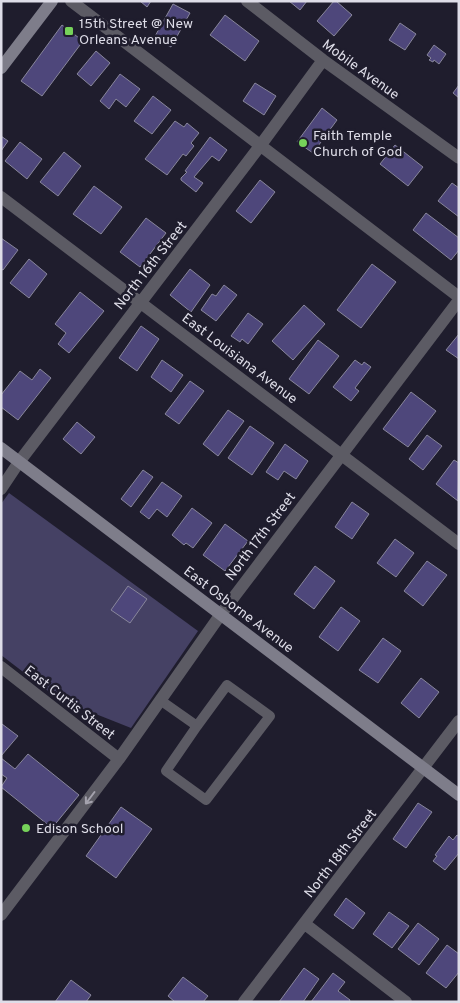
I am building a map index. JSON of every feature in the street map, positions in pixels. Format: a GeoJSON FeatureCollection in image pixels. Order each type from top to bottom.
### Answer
{"type":"FeatureCollection","features":[{"type":"Feature","properties":{"kind":"street"},"geometry":{"type":"LineString","coordinates":[[1,68],[52,1]]}},
{"type":"Feature","properties":{"kind":"street"},"geometry":{"type":"LineString","coordinates":[[71,1],[459,299]]}},
{"type":"Feature","properties":{"kind":"street","name":"Mobile Avenue"},"geometry":{"type":"LineString","coordinates":[[247,1],[323,60],[459,158]]}},
{"type":"Feature","properties":{"kind":"street","name":"North 16th Street"},"geometry":{"type":"LineString","coordinates":[[1,488],[323,60]]}},
{"type":"Feature","properties":{"kind":"street","name":"East Louisiana Avenue"},"geometry":{"type":"LineString","coordinates":[[1,197],[459,544]]}},
{"type":"Feature","properties":{"kind":"street","name":"North 17th Street"},"geometry":{"type":"LineString","coordinates":[[1,915],[119,759],[221,614],[459,299]]}},
{"type":"Feature","properties":{"kind":"street","name":"East Osborne Avenue"},"geometry":{"type":"LineString","coordinates":[[1,448],[459,795]]}},
{"type":"Feature","properties":{"kind":"street","name":"East Curtis Street"},"geometry":{"type":"LineString","coordinates":[[1,667],[119,759]]}},
{"type":"Feature","properties":{"kind":"street","name":"North 18th Street"},"geometry":{"type":"LineString","coordinates":[[244,1002],[459,721]]}},
{"type":"Feature","properties":{"kind":"street"},"geometry":{"type":"LineString","coordinates":[[304,924],[406,1002]]}},
{"type":"Feature","properties":{"kind":"lane"},"geometry":{"type":"LineString","coordinates":[[227,685],[270,716],[206,800],[166,771],[197,726],[227,685]]}},
{"type":"Feature","properties":{"kind":"lane"},"geometry":{"type":"LineString","coordinates":[[160,700],[197,726]]}},
{"type":"Feature","properties":{"kind":"shaded area"},"geometry":{"type":"Polygon","coordinates":[[[9,493],[198,631],[131,728],[63,701],[1,655],[1,504],[9,493]]]}},
{"type":"Feature","properties":{"kind":"building"},"geometry":{"type":"Polygon","coordinates":[[[140,1],[151,1],[147,7],[140,1]]]}},
{"type":"Feature","properties":{"kind":"building"},"geometry":{"type":"Polygon","coordinates":[[[289,1],[307,1],[300,10],[289,1]]]}},
{"type":"Feature","properties":{"kind":"building"},"geometry":{"type":"Polygon","coordinates":[[[334,1],[352,15],[334,36],[317,21],[334,1]]]}},
{"type":"Feature","properties":{"kind":"building"},"geometry":{"type":"Polygon","coordinates":[[[173,4],[190,13],[171,47],[154,38],[173,4]]]}},
{"type":"Feature","properties":{"kind":"building"},"geometry":{"type":"Polygon","coordinates":[[[225,15],[259,41],[245,61],[210,35],[225,15]]]}},
{"type":"Feature","properties":{"kind":"building"},"geometry":{"type":"Polygon","coordinates":[[[400,23],[416,34],[405,50],[389,40],[400,23]]]}},
{"type":"Feature","properties":{"kind":"building"},"geometry":{"type":"Polygon","coordinates":[[[62,25],[83,41],[42,96],[21,81],[62,25]]]}},
{"type":"Feature","properties":{"kind":"building"},"geometry":{"type":"Polygon","coordinates":[[[434,45],[446,54],[439,64],[434,60],[433,62],[429,60],[431,58],[427,55],[434,45]]]}},
{"type":"Feature","properties":{"kind":"building"},"geometry":{"type":"Polygon","coordinates":[[[96,51],[110,63],[91,86],[77,74],[96,51]]]}},
{"type":"Feature","properties":{"kind":"building"},"geometry":{"type":"Polygon","coordinates":[[[120,74],[140,89],[126,107],[116,99],[109,109],[100,101],[120,74]]]}},
{"type":"Feature","properties":{"kind":"building"},"geometry":{"type":"Polygon","coordinates":[[[255,83],[276,96],[264,115],[243,101],[255,83]]]}},
{"type":"Feature","properties":{"kind":"building"},"geometry":{"type":"Polygon","coordinates":[[[459,85],[459,98],[453,93],[459,85]]]}},
{"type":"Feature","properties":{"kind":"building"},"geometry":{"type":"Polygon","coordinates":[[[153,96],[171,110],[152,134],[134,121],[153,96]]]}},
{"type":"Feature","properties":{"kind":"building"},"geometry":{"type":"Polygon","coordinates":[[[322,108],[337,120],[313,153],[297,142],[322,108]]]}},
{"type":"Feature","properties":{"kind":"building"},"geometry":{"type":"Polygon","coordinates":[[[175,121],[184,127],[187,123],[199,133],[191,143],[194,146],[186,156],[183,154],[167,175],[145,159],[175,121]]]}},
{"type":"Feature","properties":{"kind":"building"},"geometry":{"type":"Polygon","coordinates":[[[1,136],[8,141],[1,151],[1,136]]]}},
{"type":"Feature","properties":{"kind":"building"},"geometry":{"type":"Polygon","coordinates":[[[210,137],[227,150],[219,161],[212,156],[194,177],[203,183],[196,192],[181,178],[210,137]]]}},
{"type":"Feature","properties":{"kind":"building"},"geometry":{"type":"Polygon","coordinates":[[[20,142],[42,159],[27,179],[5,161],[20,142]]]}},
{"type":"Feature","properties":{"kind":"building"},"geometry":{"type":"Polygon","coordinates":[[[395,145],[423,167],[408,186],[380,164],[395,145]]]}},
{"type":"Feature","properties":{"kind":"building"},"geometry":{"type":"Polygon","coordinates":[[[64,152],[81,166],[58,196],[40,182],[64,152]]]}},
{"type":"Feature","properties":{"kind":"building"},"geometry":{"type":"Polygon","coordinates":[[[260,180],[275,192],[251,223],[236,211],[260,180]]]}},
{"type":"Feature","properties":{"kind":"building"},"geometry":{"type":"Polygon","coordinates":[[[452,183],[459,188],[459,217],[438,201],[452,183]]]}},
{"type":"Feature","properties":{"kind":"building"},"geometry":{"type":"Polygon","coordinates":[[[94,186],[122,207],[101,234],[73,214],[94,186]]]}},
{"type":"Feature","properties":{"kind":"building"},"geometry":{"type":"Polygon","coordinates":[[[426,213],[459,238],[459,250],[451,260],[413,230],[426,213]]]}},
{"type":"Feature","properties":{"kind":"building"},"geometry":{"type":"Polygon","coordinates":[[[146,218],[166,233],[140,267],[120,252],[146,218]]]}},
{"type":"Feature","properties":{"kind":"building"},"geometry":{"type":"Polygon","coordinates":[[[1,238],[18,250],[3,270],[1,269],[1,238]]]}},
{"type":"Feature","properties":{"kind":"building"},"geometry":{"type":"Polygon","coordinates":[[[29,259],[47,274],[29,298],[10,283],[29,259]]]}},
{"type":"Feature","properties":{"kind":"building"},"geometry":{"type":"Polygon","coordinates":[[[372,264],[396,282],[361,328],[337,310],[372,264]]]}},
{"type":"Feature","properties":{"kind":"building"},"geometry":{"type":"Polygon","coordinates":[[[190,269],[210,285],[191,312],[170,295],[190,269]]]}},
{"type":"Feature","properties":{"kind":"building"},"geometry":{"type":"Polygon","coordinates":[[[224,285],[237,295],[216,321],[201,310],[212,294],[216,296],[224,285]]]}},
{"type":"Feature","properties":{"kind":"building"},"geometry":{"type":"Polygon","coordinates":[[[80,292],[104,311],[69,353],[58,344],[66,333],[55,324],[80,292]]]}},
{"type":"Feature","properties":{"kind":"building"},"geometry":{"type":"Polygon","coordinates":[[[304,305],[325,324],[293,360],[272,341],[304,305]]]}},
{"type":"Feature","properties":{"kind":"building"},"geometry":{"type":"Polygon","coordinates":[[[248,313],[263,324],[248,344],[242,339],[240,342],[231,336],[248,313]]]}},
{"type":"Feature","properties":{"kind":"building"},"geometry":{"type":"Polygon","coordinates":[[[141,326],[159,339],[137,371],[119,358],[141,326]]]}},
{"type":"Feature","properties":{"kind":"building"},"geometry":{"type":"Polygon","coordinates":[[[459,334],[459,359],[446,350],[459,334]]]}},
{"type":"Feature","properties":{"kind":"building"},"geometry":{"type":"Polygon","coordinates":[[[318,340],[339,356],[309,394],[289,379],[318,340]]]}},
{"type":"Feature","properties":{"kind":"building"},"geometry":{"type":"Polygon","coordinates":[[[162,360],[183,375],[171,392],[151,377],[162,360]]]}},
{"type":"Feature","properties":{"kind":"building"},"geometry":{"type":"Polygon","coordinates":[[[355,360],[362,365],[364,362],[371,367],[355,388],[359,391],[351,401],[333,387],[355,360]]]}},
{"type":"Feature","properties":{"kind":"building"},"geometry":{"type":"Polygon","coordinates":[[[40,369],[51,378],[18,420],[1,407],[1,395],[20,371],[32,380],[40,369]]]}},
{"type":"Feature","properties":{"kind":"building"},"geometry":{"type":"Polygon","coordinates":[[[190,381],[204,391],[179,424],[165,414],[190,381]]]}},
{"type":"Feature","properties":{"kind":"building"},"geometry":{"type":"Polygon","coordinates":[[[411,392],[436,411],[408,447],[383,429],[411,392]]]}},
{"type":"Feature","properties":{"kind":"building"},"geometry":{"type":"Polygon","coordinates":[[[228,410],[244,421],[218,456],[203,444],[228,410]]]}},
{"type":"Feature","properties":{"kind":"building"},"geometry":{"type":"Polygon","coordinates":[[[77,422],[95,437],[81,454],[63,439],[77,422]]]}},
{"type":"Feature","properties":{"kind":"building"},"geometry":{"type":"Polygon","coordinates":[[[250,426],[274,443],[252,475],[228,458],[250,426]]]}},
{"type":"Feature","properties":{"kind":"building"},"geometry":{"type":"Polygon","coordinates":[[[427,435],[442,446],[423,470],[409,459],[427,435]]]}},
{"type":"Feature","properties":{"kind":"building"},"geometry":{"type":"Polygon","coordinates":[[[285,444],[308,461],[296,479],[284,471],[278,480],[266,472],[285,444]]]}},
{"type":"Feature","properties":{"kind":"building"},"geometry":{"type":"Polygon","coordinates":[[[454,460],[459,463],[458,501],[436,484],[454,460]]]}},
{"type":"Feature","properties":{"kind":"building"},"geometry":{"type":"Polygon","coordinates":[[[143,470],[153,477],[131,507],[121,499],[143,470]]]}},
{"type":"Feature","properties":{"kind":"building"},"geometry":{"type":"Polygon","coordinates":[[[162,482],[182,496],[167,517],[157,509],[149,519],[140,512],[162,482]]]}},
{"type":"Feature","properties":{"kind":"building"},"geometry":{"type":"Polygon","coordinates":[[[352,502],[369,514],[352,539],[335,527],[352,502]]]}},
{"type":"Feature","properties":{"kind":"building"},"geometry":{"type":"Polygon","coordinates":[[[192,508],[212,523],[193,548],[186,543],[184,545],[172,535],[192,508]]]}},
{"type":"Feature","properties":{"kind":"building"},"geometry":{"type":"Polygon","coordinates":[[[225,524],[248,541],[225,571],[203,555],[225,524]]]}},
{"type":"Feature","properties":{"kind":"building"},"geometry":{"type":"Polygon","coordinates":[[[395,539],[414,553],[396,577],[377,563],[395,539]]]}},
{"type":"Feature","properties":{"kind":"building"},"geometry":{"type":"Polygon","coordinates":[[[427,561],[447,575],[423,606],[404,591],[427,561]]]}},
{"type":"Feature","properties":{"kind":"building"},"geometry":{"type":"Polygon","coordinates":[[[315,566],[335,581],[314,609],[294,594],[315,566]]]}},
{"type":"Feature","properties":{"kind":"building"},"geometry":{"type":"Polygon","coordinates":[[[128,586],[147,599],[130,623],[111,610],[128,586]]]}},
{"type":"Feature","properties":{"kind":"building"},"geometry":{"type":"Polygon","coordinates":[[[341,607],[360,621],[338,651],[319,637],[341,607]]]}},
{"type":"Feature","properties":{"kind":"building"},"geometry":{"type":"Polygon","coordinates":[[[383,638],[401,651],[378,683],[359,670],[383,638]]]}},
{"type":"Feature","properties":{"kind":"building"},"geometry":{"type":"Polygon","coordinates":[[[421,678],[439,692],[419,718],[401,703],[421,678]]]}},
{"type":"Feature","properties":{"kind":"building"},"geometry":{"type":"Polygon","coordinates":[[[1,725],[18,736],[1,756],[1,725]]]}},
{"type":"Feature","properties":{"kind":"building"},"geometry":{"type":"Polygon","coordinates":[[[28,754],[79,795],[52,828],[1,787],[7,778],[1,774],[1,758],[15,769],[28,754]]]}},
{"type":"Feature","properties":{"kind":"building"},"geometry":{"type":"Polygon","coordinates":[[[418,803],[432,812],[406,848],[393,839],[418,803]]]}},
{"type":"Feature","properties":{"kind":"building"},"geometry":{"type":"Polygon","coordinates":[[[121,807],[152,829],[116,878],[86,856],[121,807]]]}},
{"type":"Feature","properties":{"kind":"building"},"geometry":{"type":"Polygon","coordinates":[[[457,835],[459,836],[459,853],[445,870],[433,861],[437,856],[435,855],[449,836],[453,840],[457,835]]]}},
{"type":"Feature","properties":{"kind":"building"},"geometry":{"type":"Polygon","coordinates":[[[346,898],[365,913],[353,929],[334,915],[346,898]]]}},
{"type":"Feature","properties":{"kind":"building"},"geometry":{"type":"Polygon","coordinates":[[[389,912],[409,926],[392,948],[373,934],[389,912]]]}},
{"type":"Feature","properties":{"kind":"building"},"geometry":{"type":"Polygon","coordinates":[[[418,923],[439,939],[419,965],[398,949],[418,923]]]}},
{"type":"Feature","properties":{"kind":"building"},"geometry":{"type":"Polygon","coordinates":[[[447,945],[459,954],[459,972],[446,988],[426,973],[447,945]]]}},
{"type":"Feature","properties":{"kind":"building"},"geometry":{"type":"Polygon","coordinates":[[[304,968],[319,979],[303,1002],[279,1002],[304,968]]]}},
{"type":"Feature","properties":{"kind":"building"},"geometry":{"type":"Polygon","coordinates":[[[333,973],[345,982],[338,991],[350,1000],[349,1002],[311,1002],[333,973]]]}},
{"type":"Feature","properties":{"kind":"building"},"geometry":{"type":"Polygon","coordinates":[[[183,977],[208,996],[203,1002],[175,1002],[168,996],[183,977]]]}},
{"type":"Feature","properties":{"kind":"building"},"geometry":{"type":"Polygon","coordinates":[[[71,980],[91,995],[86,1002],[55,1002],[71,980]]]}},
{"type":"Feature","properties":{"kind":"place","name":"15th Street @ New Orleans Avenue"},"geometry":{"type":"Point","coordinates":[69,31]}},
{"type":"Feature","properties":{"kind":"place","name":"Faith Temple Church of God"},"geometry":{"type":"Point","coordinates":[303,143]}},
{"type":"Feature","properties":{"kind":"place","name":"Edison School"},"geometry":{"type":"Point","coordinates":[26,828]}}]}
